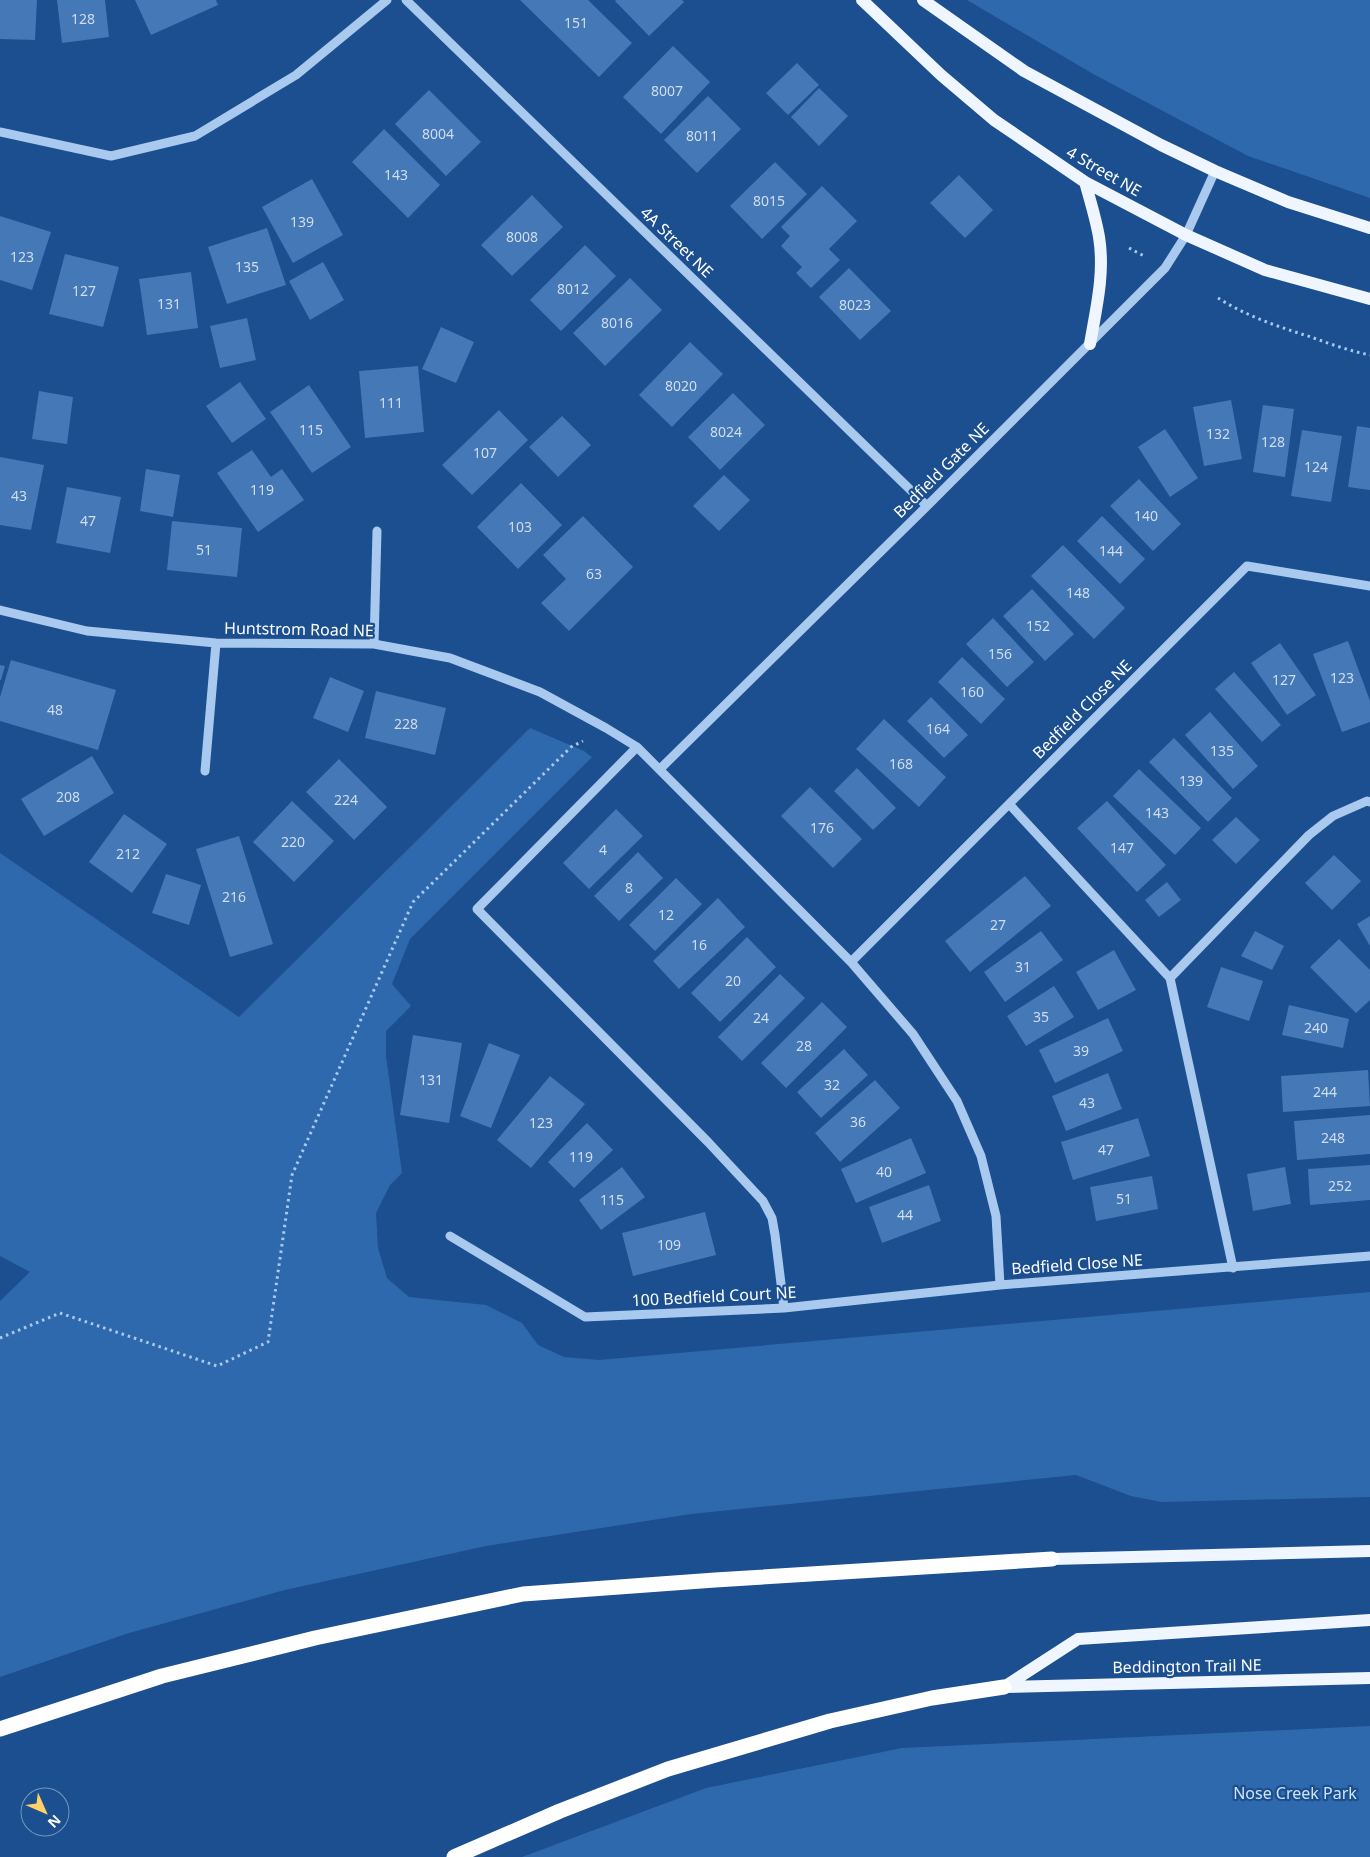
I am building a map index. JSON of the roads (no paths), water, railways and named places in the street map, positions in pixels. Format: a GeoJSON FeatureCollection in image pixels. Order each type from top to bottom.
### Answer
{"type":"FeatureCollection","features":[{"type":"Feature","properties":{"kind":"highway"},"geometry":{"type":"LineString","coordinates":[[0,1729],[162,1676],[315,1638],[523,1594],[1052,1559]]}},
{"type":"Feature","properties":{"kind":"highway"},"geometry":{"type":"LineString","coordinates":[[454,1857],[560,1811],[668,1769],[830,1721],[932,1698],[1004,1687]]}},
{"type":"Feature","properties":{"kind":"main road","name":"4 Street NE"},"geometry":{"type":"LineString","coordinates":[[862,0],[941,75],[994,120],[1085,182],[1186,235],[1265,270],[1370,299]]}},
{"type":"Feature","properties":{"kind":"main road"},"geometry":{"type":"LineString","coordinates":[[923,0],[1024,71],[1162,145],[1215,171],[1288,202],[1370,228]]}},
{"type":"Feature","properties":{"kind":"main road"},"geometry":{"type":"LineString","coordinates":[[1085,182],[1100,239],[1101,262],[1100,289],[1090,344]]}},
{"type":"Feature","properties":{"kind":"main road"},"geometry":{"type":"LineString","coordinates":[[1052,1559],[1370,1551]]}},
{"type":"Feature","properties":{"kind":"main road"},"geometry":{"type":"LineString","coordinates":[[1004,1687],[1078,1639],[1370,1620]]}},
{"type":"Feature","properties":{"kind":"main road","name":"Beddington Trail NE"},"geometry":{"type":"LineString","coordinates":[[1004,1687],[1370,1678]]}},
{"type":"Feature","properties":{"kind":"street"},"geometry":{"type":"LineString","coordinates":[[0,132],[111,156],[195,136],[296,75],[387,0]]}},
{"type":"Feature","properties":{"kind":"street","name":"4A Street NE"},"geometry":{"type":"LineString","coordinates":[[406,0],[927,506]]}},
{"type":"Feature","properties":{"kind":"street","name":"Bedfield Gate NE"},"geometry":{"type":"LineString","coordinates":[[660,769],[1165,268],[1186,235],[1215,171]]}},
{"type":"Feature","properties":{"kind":"street"},"geometry":{"type":"LineString","coordinates":[[374,644],[377,530]]}},
{"type":"Feature","properties":{"kind":"street","name":"Bedfield Close NE"},"geometry":{"type":"LineString","coordinates":[[851,962],[1247,566],[1370,586]]}},
{"type":"Feature","properties":{"kind":"street","name":"Huntstrom Road NE"},"geometry":{"type":"LineString","coordinates":[[0,610],[87,630],[216,643],[374,644],[450,658],[540,692],[637,747],[660,769]]}},
{"type":"Feature","properties":{"kind":"street"},"geometry":{"type":"LineString","coordinates":[[204,771],[216,643]]}},
{"type":"Feature","properties":{"kind":"street"},"geometry":{"type":"LineString","coordinates":[[637,747],[477,909],[708,1142],[763,1201],[772,1218],[776,1235],[784,1308]]}},
{"type":"Feature","properties":{"kind":"street","name":"Bedfield Close NE"},"geometry":{"type":"LineString","coordinates":[[660,769],[851,962],[912,1034],[956,1102],[980,1156],[996,1216],[1000,1285],[1370,1256]]}},
{"type":"Feature","properties":{"kind":"street"},"geometry":{"type":"LineString","coordinates":[[1170,978],[1309,835],[1333,816],[1367,801],[1370,802]]}},
{"type":"Feature","properties":{"kind":"street"},"geometry":{"type":"LineString","coordinates":[[1009,804],[1170,978],[1233,1268]]}},
{"type":"Feature","properties":{"kind":"street","name":"100 Bedfield Court NE"},"geometry":{"type":"LineString","coordinates":[[450,1236],[585,1317],[784,1308],[1000,1285]]}},
{"type":"Feature","properties":{"kind":"park label","name":"Nose Creek Park"},"geometry":{"type":"Point","coordinates":[1295,1793]}}]}
